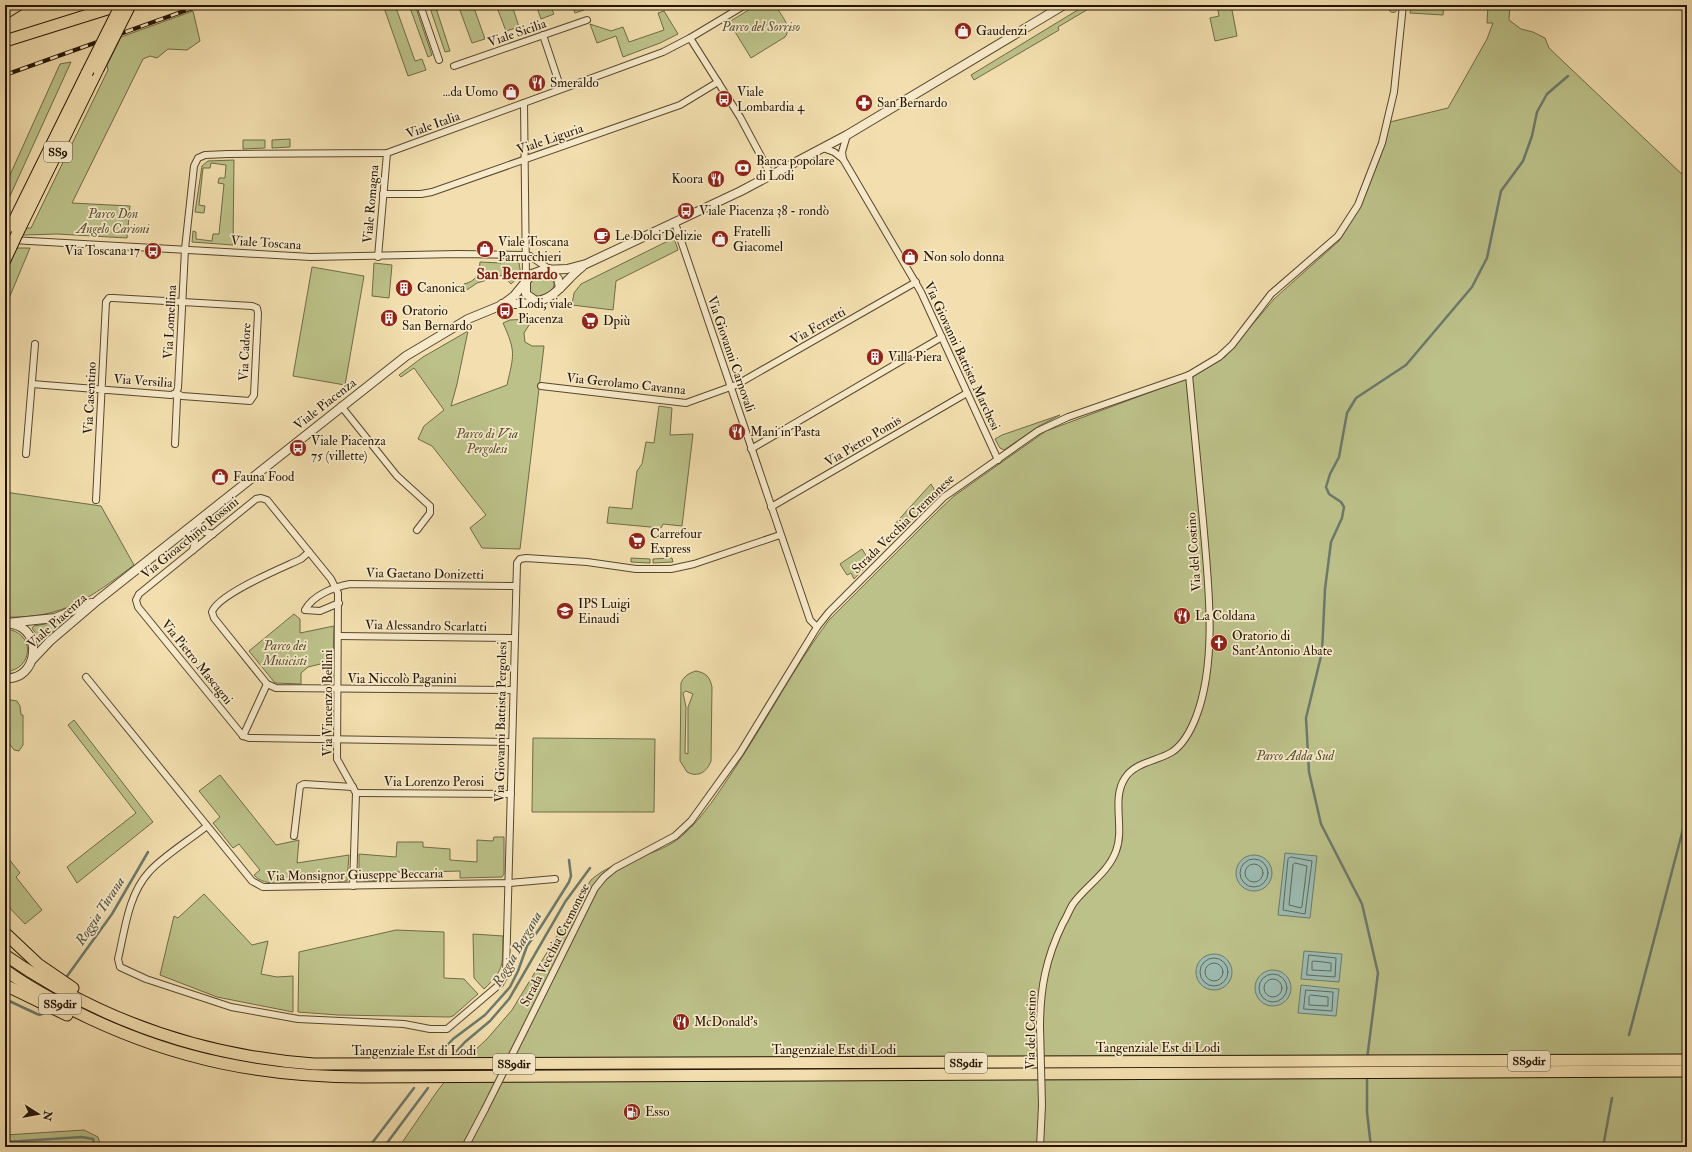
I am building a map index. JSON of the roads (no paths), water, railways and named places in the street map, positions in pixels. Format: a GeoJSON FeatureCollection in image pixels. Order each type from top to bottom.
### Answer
{"type":"FeatureCollection","features":[{"type":"Feature","properties":{"kind":"highway"},"geometry":{"type":"LineString","coordinates":[[5,13],[18,5]]}},
{"type":"Feature","properties":{"kind":"highway"},"geometry":{"type":"LineString","coordinates":[[5,41],[120,5]]}},
{"type":"Feature","properties":{"kind":"highway"},"geometry":{"type":"LineString","coordinates":[[9,239],[120,5]]}},
{"type":"Feature","properties":{"kind":"highway","name":"SS9"},"geometry":{"type":"LineString","coordinates":[[5,260],[9,239],[130,5]]}},
{"type":"Feature","properties":{"kind":"highway"},"geometry":{"type":"LineString","coordinates":[[5,933],[38,964],[65,984],[100,1003],[112,1015]]}},
{"type":"Feature","properties":{"kind":"highway","name":"Tangenziale Est di Lodi"},"geometry":{"type":"LineString","coordinates":[[5,955],[45,981],[112,1015],[185,1043],[262,1059],[314,1064],[1687,1060]]}},
{"type":"Feature","properties":{"kind":"highway","name":"Tangenziale Est di Lodi"},"geometry":{"type":"LineString","coordinates":[[5,970],[61,1004],[119,1032],[175,1052],[228,1066],[280,1074],[329,1077],[1687,1071]]}},
{"type":"Feature","properties":{"kind":"highway"},"geometry":{"type":"LineString","coordinates":[[5,985],[102,1032],[119,1032]]}},
{"type":"Feature","properties":{"kind":"street"},"geometry":{"type":"LineString","coordinates":[[420,5],[439,60]]}},
{"type":"Feature","properties":{"kind":"street","name":"Viale Italia"},"geometry":{"type":"LineString","coordinates":[[185,249],[194,166],[202,156],[301,152],[317,155],[387,153],[663,52],[690,38],[744,5]]}},
{"type":"Feature","properties":{"kind":"street"},"geometry":{"type":"LineString","coordinates":[[526,279],[537,272],[549,269],[567,269],[586,264],[675,223],[771,175],[847,136],[1064,5]]}},
{"type":"Feature","properties":{"kind":"street","name":"Strada Vecchia Cremonese"},"geometry":{"type":"LineString","coordinates":[[465,1147],[594,888],[604,877],[616,868],[674,836],[691,821],[740,754],[817,627],[829,612],[944,497],[968,478],[998,460],[1038,431],[1057,421],[1189,375],[1219,357],[1232,345],[1272,294],[1338,236],[1352,217],[1377,159],[1390,113],[1398,61],[1403,5]]}},
{"type":"Feature","properties":{"kind":"street","name":"Viale Sicilia"},"geometry":{"type":"LineString","coordinates":[[454,66],[588,20]]}},
{"type":"Feature","properties":{"kind":"street"},"geometry":{"type":"LineString","coordinates":[[543,35],[561,89]]}},
{"type":"Feature","properties":{"kind":"street"},"geometry":{"type":"LineString","coordinates":[[690,38],[740,117],[771,175]]}},
{"type":"Feature","properties":{"kind":"street","name":"Viale Liguria"},"geometry":{"type":"LineString","coordinates":[[383,194],[428,193],[680,105],[718,82]]}},
{"type":"Feature","properties":{"kind":"street"},"geometry":{"type":"LineString","coordinates":[[524,103],[526,294],[536,301],[550,296],[586,264]]}},
{"type":"Feature","properties":{"kind":"street"},"geometry":{"type":"LineString","coordinates":[[843,159],[842,152],[847,136]]}},
{"type":"Feature","properties":{"kind":"street","name":"Via Giovanni Battista Marchesi"},"geometry":{"type":"LineString","coordinates":[[823,148],[834,152],[843,159],[916,282],[998,460]]}},
{"type":"Feature","properties":{"kind":"street","name":"Viale Romagna"},"geometry":{"type":"LineString","coordinates":[[378,257],[387,153]]}},
{"type":"Feature","properties":{"kind":"street","name":"Via Giovanni Carnovali"},"geometry":{"type":"LineString","coordinates":[[675,223],[810,620],[817,627]]}},
{"type":"Feature","properties":{"kind":"street","name":"Viale Toscana"},"geometry":{"type":"LineString","coordinates":[[9,239],[311,257],[378,257],[458,254],[525,256]]}},
{"type":"Feature","properties":{"kind":"street","name":"Via Lomellina"},"geometry":{"type":"LineString","coordinates":[[175,444],[176,393],[178,388],[185,249]]}},
{"type":"Feature","properties":{"kind":"street"},"geometry":{"type":"LineString","coordinates":[[525,256],[530,256],[549,269],[558,279],[560,288]]}},
{"type":"Feature","properties":{"kind":"street","name":"Viale Piacenza"},"geometry":{"type":"LineString","coordinates":[[6,679],[17,676],[25,671],[32,660],[50,641],[98,600],[406,356],[468,320],[502,304],[514,296],[526,279]]}},
{"type":"Feature","properties":{"kind":"street","name":"Via Ferretti"},"geometry":{"type":"LineString","coordinates":[[731,388],[916,282]]}},
{"type":"Feature","properties":{"kind":"street","name":"Via Casentino"},"geometry":{"type":"LineString","coordinates":[[96,500],[106,302],[109,298],[182,302]]}},
{"type":"Feature","properties":{"kind":"street","name":"Viale Piacenza"},"geometry":{"type":"LineString","coordinates":[[502,304],[536,301]]}},
{"type":"Feature","properties":{"kind":"street","name":"Via Cadore"},"geometry":{"type":"LineString","coordinates":[[182,302],[252,306],[257,308],[258,313],[253,398]]}},
{"type":"Feature","properties":{"kind":"street"},"geometry":{"type":"LineString","coordinates":[[751,449],[942,337]]}},
{"type":"Feature","properties":{"kind":"street"},"geometry":{"type":"LineString","coordinates":[[26,454],[35,344]]}},
{"type":"Feature","properties":{"kind":"street","name":"Via del Costino"},"geometry":{"type":"LineString","coordinates":[[1040,1147],[1042,1105],[1040,998],[1044,973],[1051,951],[1073,904],[1116,854],[1119,844],[1119,799],[1125,777],[1144,764],[1171,753],[1180,746],[1191,728],[1202,696],[1210,634],[1209,604],[1189,375]]}},
{"type":"Feature","properties":{"kind":"street","name":"Via Versilia"},"geometry":{"type":"LineString","coordinates":[[32,384],[171,395],[176,393],[182,396],[247,401],[253,398]]}},
{"type":"Feature","properties":{"kind":"street","name":"Via Gerolamo Cavanna"},"geometry":{"type":"LineString","coordinates":[[541,386],[686,403],[731,388]]}},
{"type":"Feature","properties":{"kind":"street","name":"Via Pietro Pomis"},"geometry":{"type":"LineString","coordinates":[[771,507],[967,393]]}},
{"type":"Feature","properties":{"kind":"street"},"geometry":{"type":"LineString","coordinates":[[341,406],[397,476],[430,506],[430,514],[417,530]]}},
{"type":"Feature","properties":{"kind":"street","name":"Via Gioacchino Rossini"},"geometry":{"type":"LineString","coordinates":[[136,600],[139,594],[256,499],[261,498],[267,500],[310,552]]}},
{"type":"Feature","properties":{"kind":"street"},"geometry":{"type":"LineString","coordinates":[[196,522],[205,532],[213,534]]}},
{"type":"Feature","properties":{"kind":"street"},"geometry":{"type":"LineString","coordinates":[[187,529],[195,541],[193,550]]}},
{"type":"Feature","properties":{"kind":"street","name":"Via Giovanni Battista Pergolesi"},"geometry":{"type":"LineString","coordinates":[[207,826],[154,867],[145,877],[130,909],[118,964],[124,970],[146,979],[231,1007],[298,1019],[404,1024],[430,1029],[447,1029],[500,984],[504,978],[507,967],[515,586],[516,566],[518,561],[526,558],[587,562],[636,569],[671,569],[694,564],[780,534]]}},
{"type":"Feature","properties":{"kind":"street"},"geometry":{"type":"LineString","coordinates":[[336,588],[310,552],[298,560],[232,593],[215,606],[212,612],[214,618],[267,684],[243,736],[249,738],[337,741],[512,742]]}},
{"type":"Feature","properties":{"kind":"street","name":"Via Gaetano Donizetti"},"geometry":{"type":"LineString","coordinates":[[339,603],[320,611],[305,610],[314,598],[336,588],[350,584],[515,586]]}},
{"type":"Feature","properties":{"kind":"street","name":"Via Vincenzo Bellini"},"geometry":{"type":"LineString","coordinates":[[336,588],[339,603],[337,759],[354,790]]}},
{"type":"Feature","properties":{"kind":"street","name":"Viale Piacenza"},"geometry":{"type":"LineString","coordinates":[[6,623],[55,618],[98,600]]}},
{"type":"Feature","properties":{"kind":"street","name":"Via Pietro Mascagni"},"geometry":{"type":"LineString","coordinates":[[136,600],[138,607],[243,736]]}},
{"type":"Feature","properties":{"kind":"street"},"geometry":{"type":"LineString","coordinates":[[6,623],[16,625],[24,629],[30,636],[33,645],[32,660]]}},
{"type":"Feature","properties":{"kind":"street","name":"Via Alessandro Scarlatti"},"geometry":{"type":"LineString","coordinates":[[338,636],[514,638]]}},
{"type":"Feature","properties":{"kind":"street","name":"Via Monsignor Giuseppe Beccaria"},"geometry":{"type":"LineString","coordinates":[[86,677],[252,881],[259,886],[509,883],[555,879]]}},
{"type":"Feature","properties":{"kind":"street","name":"Via Niccolò Paganini"},"geometry":{"type":"LineString","coordinates":[[267,684],[276,688],[337,690],[513,690]]}},
{"type":"Feature","properties":{"kind":"street","name":"Via Lorenzo Perosi"},"geometry":{"type":"LineString","coordinates":[[294,836],[300,786],[304,784],[354,790],[511,794]]}},
{"type":"Feature","properties":{"kind":"street"},"geometry":{"type":"LineString","coordinates":[[354,790],[354,886]]}},
{"type":"Feature","properties":{"kind":"water"},"geometry":{"type":"Polygon","coordinates":[[[1285,853],[1317,856],[1310,918],[1278,915],[1285,853]]]}},
{"type":"Feature","properties":{"kind":"water"},"geometry":{"type":"Polygon","coordinates":[[[1258,855],[1267,860],[1271,866],[1271,880],[1267,886],[1258,891],[1250,891],[1241,886],[1237,880],[1236,869],[1241,860],[1247,856],[1258,855]]]}},
{"type":"Feature","properties":{"kind":"water"},"geometry":{"type":"Polygon","coordinates":[[[1304,951],[1342,954],[1339,982],[1301,979],[1304,951]]]}},
{"type":"Feature","properties":{"kind":"water"},"geometry":{"type":"Polygon","coordinates":[[[1218,954],[1227,959],[1231,965],[1231,979],[1227,985],[1218,990],[1210,990],[1201,985],[1197,979],[1196,968],[1201,959],[1207,955],[1218,954]]]}},
{"type":"Feature","properties":{"kind":"water"},"geometry":{"type":"Polygon","coordinates":[[[1277,970],[1286,975],[1290,981],[1290,995],[1286,1001],[1277,1006],[1269,1006],[1260,1001],[1256,995],[1255,984],[1260,975],[1266,971],[1277,970]]]}},
{"type":"Feature","properties":{"kind":"water"},"geometry":{"type":"Polygon","coordinates":[[[1301,985],[1339,989],[1336,1016],[1298,1013],[1301,985]]]}},
{"type":"Feature","properties":{"kind":"waterway"},"geometry":{"type":"LineString","coordinates":[[1367,1059],[1378,973],[1362,904],[1321,824],[1309,772],[1306,718],[1322,652],[1325,589],[1331,542],[1342,518],[1344,507],[1341,502],[1329,494],[1326,487],[1330,474],[1339,457],[1347,413],[1356,398],[1406,365],[1472,287],[1487,258],[1501,191],[1523,161],[1532,136],[1537,112],[1547,94],[1568,76]]}},
{"type":"Feature","properties":{"kind":"waterway"},"geometry":{"type":"LineString","coordinates":[[1629,1035],[1687,814]]}},
{"type":"Feature","properties":{"kind":"waterway","name":"Roggia Turana"},"geometry":{"type":"LineString","coordinates":[[65,979],[112,914],[148,852]]}},
{"type":"Feature","properties":{"kind":"waterway","name":"Roggia Bargana"},"geometry":{"type":"LineString","coordinates":[[442,1051],[453,1039],[485,1015],[510,987],[518,971],[527,946],[569,882],[571,876],[569,860]]}},
{"type":"Feature","properties":{"kind":"waterway"},"geometry":{"type":"LineString","coordinates":[[456,1052],[465,1042],[490,1021],[509,999],[565,902],[590,868]]}},
{"type":"Feature","properties":{"kind":"waterway","name":"Roggia Turana"},"geometry":{"type":"LineString","coordinates":[[5,999],[40,1015],[46,1012]]}},
{"type":"Feature","properties":{"kind":"waterway"},"geometry":{"type":"LineString","coordinates":[[1367,1076],[1367,1112],[1371,1147]]}},
{"type":"Feature","properties":{"kind":"waterway","name":"Roggia Bargana"},"geometry":{"type":"LineString","coordinates":[[369,1147],[414,1088]]}},
{"type":"Feature","properties":{"kind":"waterway"},"geometry":{"type":"LineString","coordinates":[[384,1147],[428,1088]]}},
{"type":"Feature","properties":{"kind":"waterway"},"geometry":{"type":"LineString","coordinates":[[1603,1147],[1612,1098]]}},
{"type":"Feature","properties":{"kind":"waterway","name":"Roggia Bargana"},"geometry":{"type":"LineString","coordinates":[[5,1142],[82,1137],[93,1139],[95,1147]]}},
{"type":"Feature","properties":{"kind":"railway"},"geometry":{"type":"LineString","coordinates":[[5,75],[201,5]]}},
{"type":"Feature","properties":{"kind":"place","name":"Gaudenzi"},"geometry":{"type":"Point","coordinates":[963,31]}},
{"type":"Feature","properties":{"kind":"place","name":"Smeraldo"},"geometry":{"type":"Point","coordinates":[537,83]}},
{"type":"Feature","properties":{"kind":"place","name":"...da Uomo"},"geometry":{"type":"Point","coordinates":[511,92]}},
{"type":"Feature","properties":{"kind":"place","name":"Viale Lombardia 4"},"geometry":{"type":"Point","coordinates":[724,99]}},
{"type":"Feature","properties":{"kind":"place","name":"San Bernardo"},"geometry":{"type":"Point","coordinates":[864,103]}},
{"type":"Feature","properties":{"kind":"place","name":"Banca popolare di Lodi"},"geometry":{"type":"Point","coordinates":[743,168]}},
{"type":"Feature","properties":{"kind":"place","name":"Koora"},"geometry":{"type":"Point","coordinates":[716,179]}},
{"type":"Feature","properties":{"kind":"place","name":"Viale Piacenza 38 - rondò"},"geometry":{"type":"Point","coordinates":[686,211]}},
{"type":"Feature","properties":{"kind":"place","name":"Le Dolci Delizie"},"geometry":{"type":"Point","coordinates":[602,236]}},
{"type":"Feature","properties":{"kind":"place","name":"Fratelli Giacomel"},"geometry":{"type":"Point","coordinates":[720,239]}},
{"type":"Feature","properties":{"kind":"place","name":"Viale Toscana Parrucchieri"},"geometry":{"type":"Point","coordinates":[485,249]}},
{"type":"Feature","properties":{"kind":"place","name":"Via Toscana 17"},"geometry":{"type":"Point","coordinates":[153,251]}},
{"type":"Feature","properties":{"kind":"place","name":"Non solo donna"},"geometry":{"type":"Point","coordinates":[910,257]}},
{"type":"Feature","properties":{"kind":"place","name":"Canonica"},"geometry":{"type":"Point","coordinates":[404,288]}},
{"type":"Feature","properties":{"kind":"place","name":"Lodi, viale Piacenza"},"geometry":{"type":"Point","coordinates":[505,311]}},
{"type":"Feature","properties":{"kind":"place","name":"Oratorio San Bernardo"},"geometry":{"type":"Point","coordinates":[389,318]}},
{"type":"Feature","properties":{"kind":"place","name":"Dpiù"},"geometry":{"type":"Point","coordinates":[590,321]}},
{"type":"Feature","properties":{"kind":"place","name":"Villa Piera"},"geometry":{"type":"Point","coordinates":[875,357]}},
{"type":"Feature","properties":{"kind":"place","name":"Mani in Pasta"},"geometry":{"type":"Point","coordinates":[737,432]}},
{"type":"Feature","properties":{"kind":"place","name":"Viale Piacenza 75 (villette)"},"geometry":{"type":"Point","coordinates":[298,448]}},
{"type":"Feature","properties":{"kind":"place","name":"Fauna Food"},"geometry":{"type":"Point","coordinates":[220,477]}},
{"type":"Feature","properties":{"kind":"place","name":"Carrefour Express"},"geometry":{"type":"Point","coordinates":[637,541]}},
{"type":"Feature","properties":{"kind":"place","name":"IPS Luigi Einaudi"},"geometry":{"type":"Point","coordinates":[565,611]}},
{"type":"Feature","properties":{"kind":"place","name":"La Coldana"},"geometry":{"type":"Point","coordinates":[1182,616]}},
{"type":"Feature","properties":{"kind":"place","name":"Oratorio di Sant'Antonio Abate"},"geometry":{"type":"Point","coordinates":[1219,643]}},
{"type":"Feature","properties":{"kind":"place","name":"McDonald's"},"geometry":{"type":"Point","coordinates":[681,1022]}},
{"type":"Feature","properties":{"kind":"place","name":"Esso"},"geometry":{"type":"Point","coordinates":[632,1112]}},
{"type":"Feature","properties":{"kind":"district","name":"San Bernardo"},"geometry":{"type":"Point","coordinates":[517,274]}},
{"type":"Feature","properties":{"kind":"park label","name":"Parco del Sorriso"},"geometry":{"type":"Point","coordinates":[761,27]}},
{"type":"Feature","properties":{"kind":"park label","name":"Parco Don Angelo Carioni"},"geometry":{"type":"Point","coordinates":[113,222]}},
{"type":"Feature","properties":{"kind":"park label","name":"Parco di Via Pergolesi"},"geometry":{"type":"Point","coordinates":[487,442]}},
{"type":"Feature","properties":{"kind":"park label","name":"Parco dei Musicisti"},"geometry":{"type":"Point","coordinates":[285,654]}},
{"type":"Feature","properties":{"kind":"park label","name":"Parco Adda Sud"},"geometry":{"type":"Point","coordinates":[1295,756]}}]}
